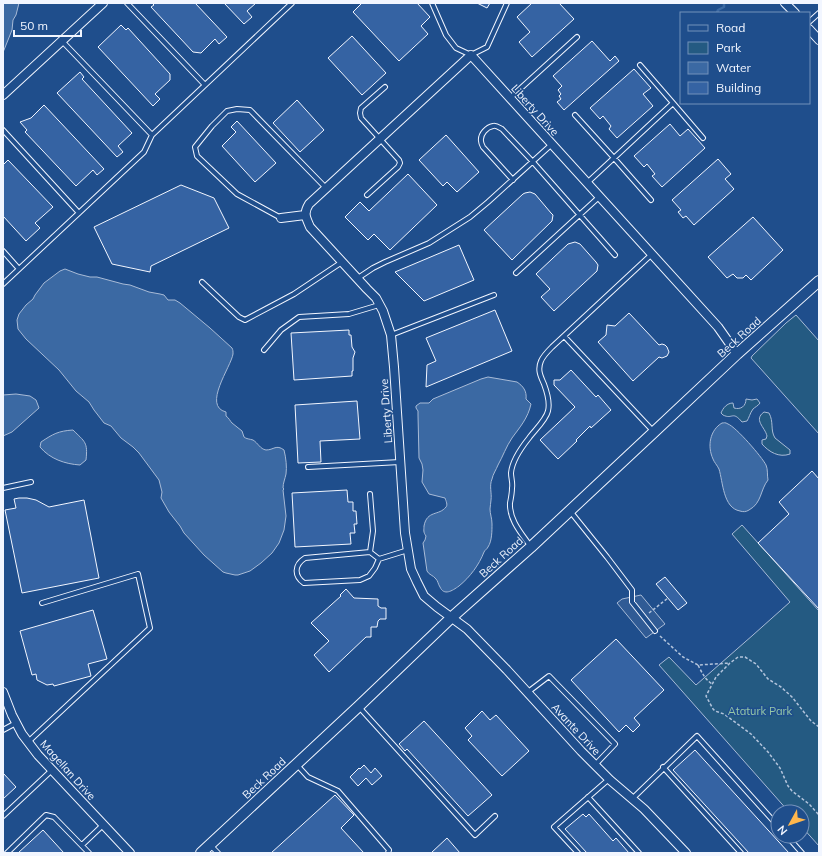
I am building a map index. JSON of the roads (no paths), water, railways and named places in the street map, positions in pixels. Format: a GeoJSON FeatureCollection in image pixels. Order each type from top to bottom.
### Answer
{"type":"FeatureCollection","features":[{"type":"Feature","properties":{"kind":"street"},"geometry":{"type":"LineString","coordinates":[[3,95],[103,3]]}},
{"type":"Feature","properties":{"kind":"street"},"geometry":{"type":"LineString","coordinates":[[785,3],[794,12]]}},
{"type":"Feature","properties":{"kind":"street"},"geometry":{"type":"LineString","coordinates":[[810,30],[819,40]]}},
{"type":"Feature","properties":{"kind":"street"},"geometry":{"type":"LineString","coordinates":[[281,218],[305,215],[309,204],[471,55]]}},
{"type":"Feature","properties":{"kind":"street","name":"Liberty Drive"},"geometry":{"type":"LineString","coordinates":[[471,55],[718,327],[737,354]]}},
{"type":"Feature","properties":{"kind":"street","name":"Liberty Drive"},"geometry":{"type":"LineString","coordinates":[[305,215],[310,227],[376,298],[383,312],[391,335],[403,505],[411,568],[424,596],[452,618]]}},
{"type":"Feature","properties":{"kind":"street","name":"Beck Road"},"geometry":{"type":"LineString","coordinates":[[201,853],[452,618],[531,547],[737,354],[819,280]]}},
{"type":"Feature","properties":{"kind":"street","name":"Avante Drive"},"geometry":{"type":"LineString","coordinates":[[452,618],[467,629],[595,765],[644,809],[686,853]]}},
{"type":"Feature","properties":{"kind":"street","name":"Magellan Drive"},"geometry":{"type":"LineString","coordinates":[[3,692],[22,734],[38,755],[130,853]]}},
{"type":"Feature","properties":{"kind":"lane"},"geometry":{"type":"LineString","coordinates":[[127,3],[205,85]]}},
{"type":"Feature","properties":{"kind":"lane"},"geometry":{"type":"LineString","coordinates":[[3,284],[144,152],[152,135],[292,3]]}},
{"type":"Feature","properties":{"kind":"lane"},"geometry":{"type":"LineString","coordinates":[[432,3],[446,35],[456,48],[471,55],[487,47],[507,3]]}},
{"type":"Feature","properties":{"kind":"lane"},"geometry":{"type":"LineString","coordinates":[[810,21],[819,13]]}},
{"type":"Feature","properties":{"kind":"lane"},"geometry":{"type":"LineString","coordinates":[[510,99],[578,37]]}},
{"type":"Feature","properties":{"kind":"lane"},"geometry":{"type":"LineString","coordinates":[[62,41],[152,135]]}},
{"type":"Feature","properties":{"kind":"lane"},"geometry":{"type":"LineString","coordinates":[[640,65],[703,138]]}},
{"type":"Feature","properties":{"kind":"lane"},"geometry":{"type":"LineString","coordinates":[[367,195],[398,167],[400,163],[399,160],[361,118],[360,113],[361,108],[385,87]]}},
{"type":"Feature","properties":{"kind":"lane"},"geometry":{"type":"LineString","coordinates":[[587,183],[673,103]]}},
{"type":"Feature","properties":{"kind":"lane"},"geometry":{"type":"LineString","coordinates":[[281,218],[238,194],[197,156],[195,147],[212,126],[227,111],[237,109],[250,110],[327,189]]}},
{"type":"Feature","properties":{"kind":"lane"},"geometry":{"type":"LineString","coordinates":[[575,115],[651,200]]}},
{"type":"Feature","properties":{"kind":"lane"},"geometry":{"type":"LineString","coordinates":[[513,180],[480,142],[481,136],[485,130],[493,126],[502,129],[533,162],[614,255]]}},
{"type":"Feature","properties":{"kind":"lane"},"geometry":{"type":"LineString","coordinates":[[3,130],[79,213]]}},
{"type":"Feature","properties":{"kind":"lane"},"geometry":{"type":"LineString","coordinates":[[358,278],[385,262],[429,243],[470,216],[488,202],[552,144]]}},
{"type":"Feature","properties":{"kind":"lane"},"geometry":{"type":"LineString","coordinates":[[516,273],[599,197]]}},
{"type":"Feature","properties":{"kind":"lane"},"geometry":{"type":"LineString","coordinates":[[3,251],[19,269]]}},
{"type":"Feature","properties":{"kind":"lane"},"geometry":{"type":"LineString","coordinates":[[531,547],[518,529],[512,514],[510,504],[513,483],[511,475],[512,464],[529,437],[540,425],[548,412],[547,393],[539,372],[540,363],[544,355],[552,347],[652,254]]}},
{"type":"Feature","properties":{"kind":"lane"},"geometry":{"type":"LineString","coordinates":[[202,282],[239,317],[245,320],[294,294],[342,262]]}},
{"type":"Feature","properties":{"kind":"lane"},"geometry":{"type":"LineString","coordinates":[[391,335],[494,295]]}},
{"type":"Feature","properties":{"kind":"lane"},"geometry":{"type":"LineString","coordinates":[[264,350],[281,330],[298,317],[349,314],[379,305]]}},
{"type":"Feature","properties":{"kind":"lane"},"geometry":{"type":"LineString","coordinates":[[564,336],[654,432]]}},
{"type":"Feature","properties":{"kind":"lane"},"geometry":{"type":"LineString","coordinates":[[308,467],[400,462]]}},
{"type":"Feature","properties":{"kind":"lane"},"geometry":{"type":"LineString","coordinates":[[3,488],[31,482]]}},
{"type":"Feature","properties":{"kind":"lane"},"geometry":{"type":"LineString","coordinates":[[370,494],[373,531],[370,552]]}},
{"type":"Feature","properties":{"kind":"lane"},"geometry":{"type":"LineString","coordinates":[[569,511],[632,590],[632,602],[655,631]]}},
{"type":"Feature","properties":{"kind":"lane"},"geometry":{"type":"LineString","coordinates":[[379,559],[370,552],[305,558],[300,561],[297,567],[296,575],[304,583],[360,580],[369,576],[379,559],[408,550]]}},
{"type":"Feature","properties":{"kind":"lane"},"geometry":{"type":"LineString","coordinates":[[28,742],[150,628],[138,574],[42,603]]}},
{"type":"Feature","properties":{"kind":"lane"},"geometry":{"type":"LineString","coordinates":[[527,692],[549,676],[615,744],[595,765]]}},
{"type":"Feature","properties":{"kind":"lane"},"geometry":{"type":"LineString","coordinates":[[359,706],[475,835],[495,816]]}},
{"type":"Feature","properties":{"kind":"lane"},"geometry":{"type":"LineString","coordinates":[[3,730],[16,723]]}},
{"type":"Feature","properties":{"kind":"lane"},"geometry":{"type":"LineString","coordinates":[[632,799],[697,736],[770,817]]}},
{"type":"Feature","properties":{"kind":"lane"},"geometry":{"type":"LineString","coordinates":[[297,764],[308,777],[338,791],[389,850],[388,853]]}},
{"type":"Feature","properties":{"kind":"lane"},"geometry":{"type":"LineString","coordinates":[[664,767],[741,853]]}},
{"type":"Feature","properties":{"kind":"lane"},"geometry":{"type":"LineString","coordinates":[[3,816],[52,770]]}},
{"type":"Feature","properties":{"kind":"lane"},"geometry":{"type":"LineString","coordinates":[[578,853],[554,826],[609,779]]}},
{"type":"Feature","properties":{"kind":"lane"},"geometry":{"type":"LineString","coordinates":[[588,797],[639,853]]}},
{"type":"Feature","properties":{"kind":"lane"},"geometry":{"type":"LineString","coordinates":[[7,853],[46,816],[54,817],[89,853]]}},
{"type":"Feature","properties":{"kind":"lane"},"geometry":{"type":"LineString","coordinates":[[82,845],[103,825]]}},
{"type":"Feature","properties":{"kind":"lane"},"geometry":{"type":"LineString","coordinates":[[794,844],[802,853]]}},
{"type":"Feature","properties":{"kind":"lane"},"geometry":{"type":"LineString","coordinates":[[210,845],[218,853]]}},
{"type":"Feature","properties":{"kind":"water"},"geometry":{"type":"Polygon","coordinates":[[[3,3],[19,3],[13,20],[12,30],[3,52],[3,3]]]}},
{"type":"Feature","properties":{"kind":"water"},"geometry":{"type":"Polygon","coordinates":[[[65,269],[90,277],[97,277],[130,285],[149,292],[164,295],[168,300],[175,300],[232,348],[233,354],[217,394],[219,408],[226,412],[226,416],[242,431],[245,438],[253,440],[266,450],[279,447],[284,450],[286,462],[286,474],[283,488],[286,516],[284,530],[279,543],[272,553],[250,571],[238,575],[223,572],[204,555],[184,533],[169,512],[161,498],[162,492],[159,480],[139,453],[121,438],[111,426],[104,423],[89,402],[76,391],[59,370],[26,339],[18,329],[17,320],[19,314],[26,305],[33,299],[44,283],[65,269]]]}},
{"type":"Feature","properties":{"kind":"water"},"geometry":{"type":"Polygon","coordinates":[[[488,377],[517,382],[524,389],[526,399],[531,404],[526,418],[508,445],[491,482],[490,509],[492,530],[489,545],[477,566],[467,579],[456,588],[446,592],[442,590],[437,580],[427,571],[423,543],[426,536],[424,526],[430,515],[440,512],[447,506],[447,504],[445,498],[429,494],[422,482],[423,470],[419,458],[418,411],[416,406],[420,403],[429,403],[433,399],[488,377]]]}},
{"type":"Feature","properties":{"kind":"water"},"geometry":{"type":"Polygon","coordinates":[[[16,394],[30,396],[36,400],[39,408],[12,432],[3,436],[3,395],[16,394]]]}},
{"type":"Feature","properties":{"kind":"water"},"geometry":{"type":"Polygon","coordinates":[[[722,423],[727,423],[732,426],[754,449],[767,467],[768,480],[763,488],[759,500],[748,511],[734,509],[730,505],[725,494],[719,469],[711,454],[710,444],[712,434],[722,423]]]}},
{"type":"Feature","properties":{"kind":"water"},"geometry":{"type":"Polygon","coordinates":[[[73,430],[83,440],[86,446],[86,460],[80,465],[53,458],[40,447],[41,442],[52,435],[63,431],[73,430]]]}},
{"type":"Feature","properties":{"kind":"waterway"},"geometry":{"type":"LineString","coordinates":[[717,12],[718,10],[724,7],[724,3]]}},
{"type":"Feature","properties":{"kind":"park label","name":"Ataturk Park"},"geometry":{"type":"Point","coordinates":[760,711]}}]}
